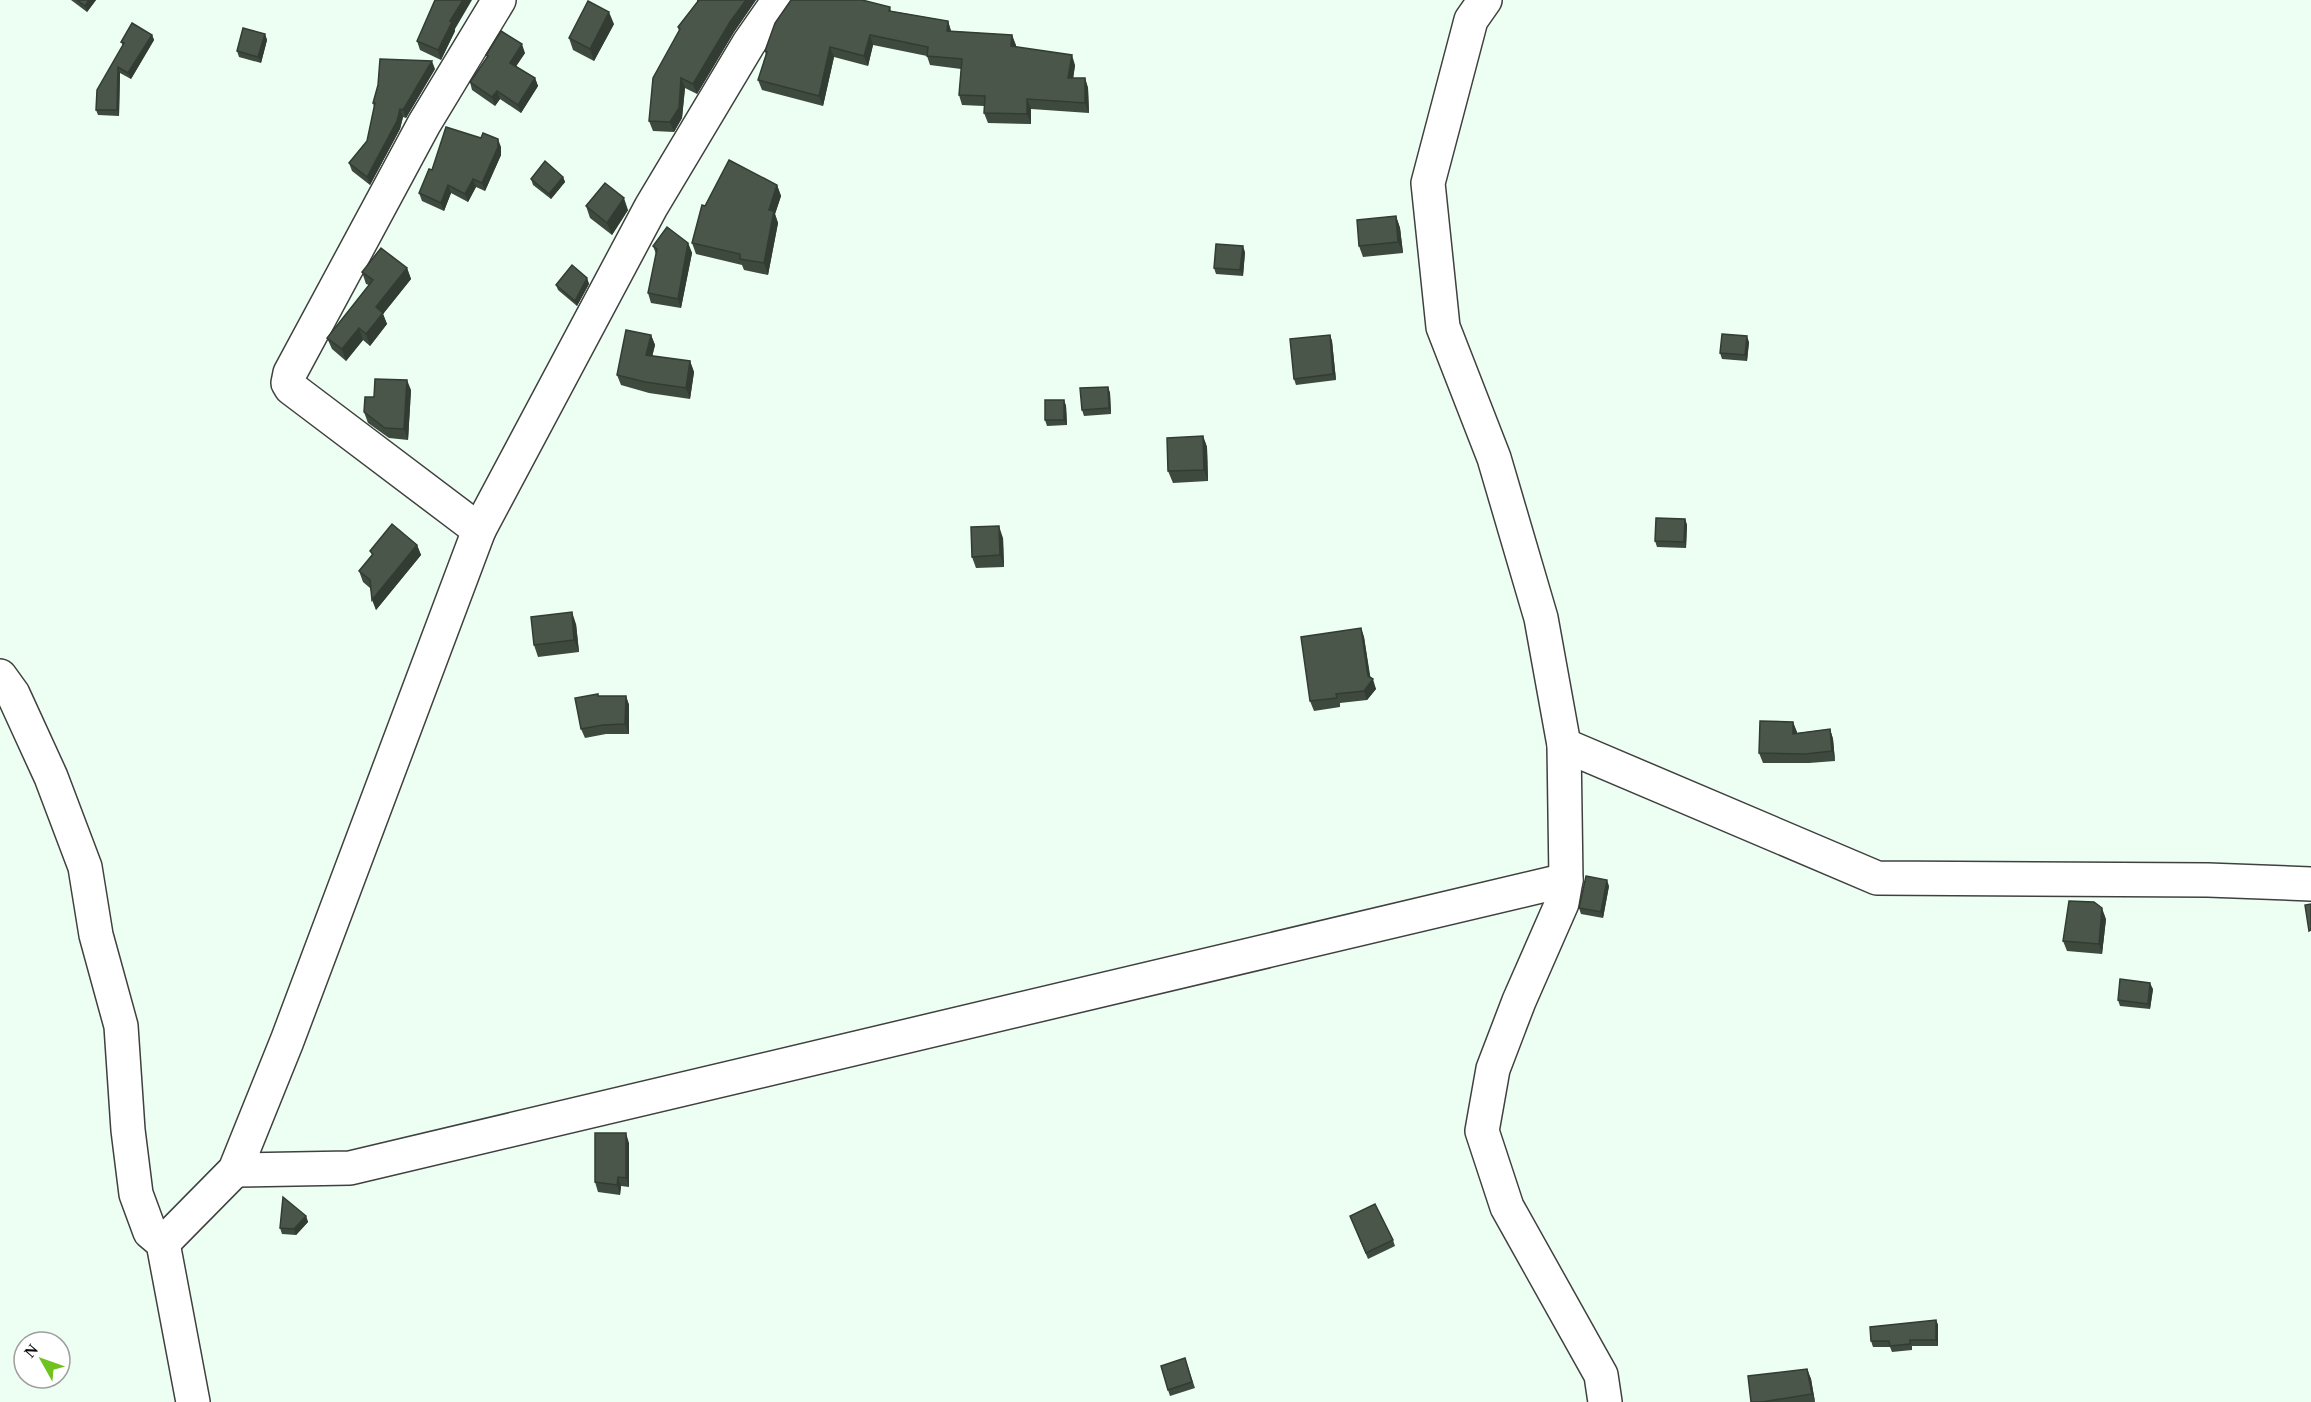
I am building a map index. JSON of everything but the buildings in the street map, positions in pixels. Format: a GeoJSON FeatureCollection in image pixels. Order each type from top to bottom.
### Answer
{"type":"FeatureCollection","features":[{"type":"Feature","properties":{"kind":"street"},"geometry":{"type":"LineString","coordinates":[[479,530],[291,388],[289,378],[424,124],[499,0]]}},
{"type":"Feature","properties":{"kind":"street"},"geometry":{"type":"LineString","coordinates":[[163,1244],[235,1170],[287,1041],[479,530],[651,207],[749,43],[779,0]]}},
{"type":"Feature","properties":{"kind":"street"},"geometry":{"type":"LineString","coordinates":[[1485,0],[1471,20],[1428,183],[1443,327],[1494,458],[1541,618],[1564,745],[1566,879],[1562,903],[1519,1001],[1493,1069],[1482,1131],[1507,1207],[1601,1375],[1605,1402]]}},
{"type":"Feature","properties":{"kind":"street"},"geometry":{"type":"LineString","coordinates":[[0,676],[13,694],[51,777],[85,867],[96,935],[121,1026],[128,1130],[136,1194],[150,1232],[163,1244],[193,1402]]}},
{"type":"Feature","properties":{"kind":"street"},"geometry":{"type":"LineString","coordinates":[[1564,745],[1877,878],[2208,880],[2311,884]]}},
{"type":"Feature","properties":{"kind":"street"},"geometry":{"type":"LineString","coordinates":[[235,1170],[350,1168],[1566,879]]}}]}
